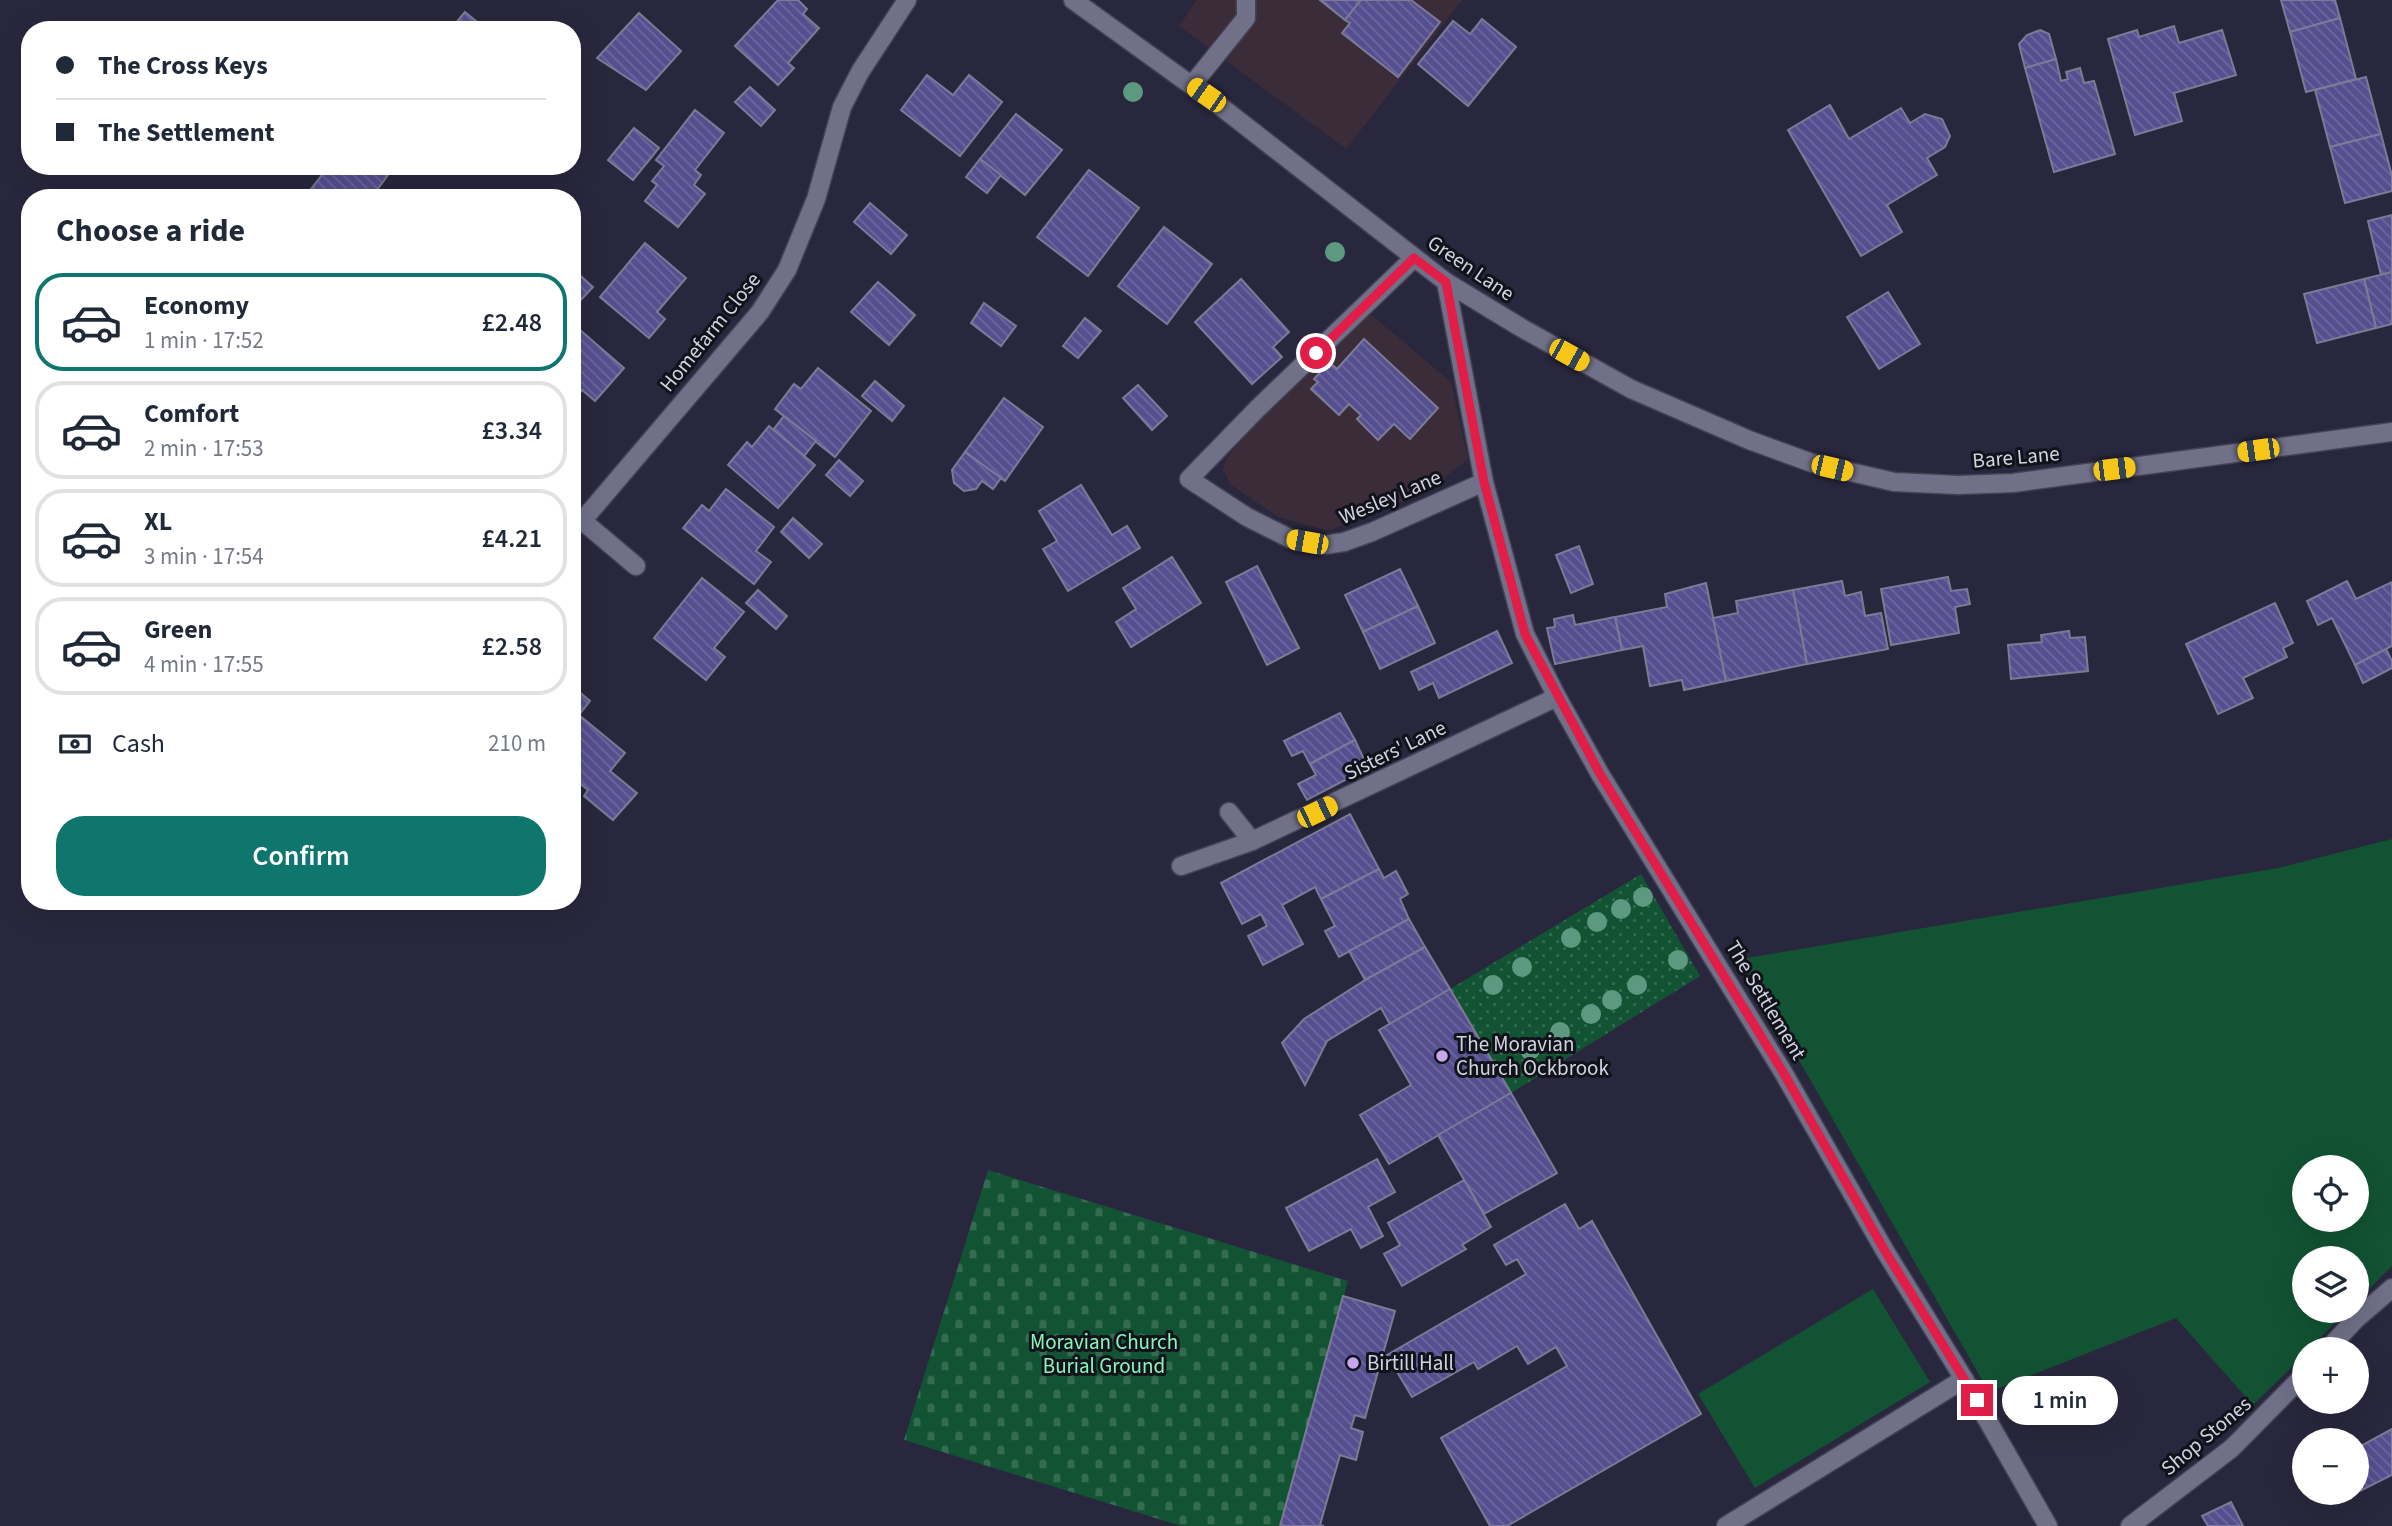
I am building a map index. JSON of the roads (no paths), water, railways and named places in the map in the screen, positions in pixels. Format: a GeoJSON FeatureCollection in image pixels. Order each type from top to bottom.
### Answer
{"type":"FeatureCollection","features":[{"type":"Feature","properties":{"kind":"street","name":"Homefarm Close"},"geometry":{"type":"LineString","coordinates":[[581,512],[760,312],[787,270],[816,199],[842,107],[860,72],[907,0]]}},
{"type":"Feature","properties":{"kind":"street","name":"Green Lane"},"geometry":{"type":"LineString","coordinates":[[1073,0],[1192,85],[1446,282],[1548,344],[1632,389],[1749,440],[1812,463],[1894,482]]}},
{"type":"Feature","properties":{"kind":"street"},"geometry":{"type":"LineString","coordinates":[[1192,85],[1246,18],[1246,0]]}},
{"type":"Feature","properties":{"kind":"street","name":"Wesley Lane"},"geometry":{"type":"LineString","coordinates":[[1414,258],[1257,409],[1189,480],[1247,517],[1291,539],[1324,545],[1344,542],[1372,532],[1484,482]]}},
{"type":"Feature","properties":{"kind":"street"},"geometry":{"type":"LineString","coordinates":[[1446,282],[1484,482]]}},
{"type":"Feature","properties":{"kind":"street","name":"Bare Lane"},"geometry":{"type":"LineString","coordinates":[[1894,482],[1958,485],[2013,483],[2392,432]]}},
{"type":"Feature","properties":{"kind":"street","name":"The Settlement"},"geometry":{"type":"LineString","coordinates":[[1484,482],[1525,634],[1557,697],[1600,774],[1783,1072],[1885,1251],[1965,1379],[2048,1526]]}},
{"type":"Feature","properties":{"kind":"street","name":"Homefarm Close"},"geometry":{"type":"LineString","coordinates":[[581,519],[636,566]]}},
{"type":"Feature","properties":{"kind":"street","name":"Sisters' Lane"},"geometry":{"type":"LineString","coordinates":[[1181,866],[1252,841],[1557,697]]}},
{"type":"Feature","properties":{"kind":"street"},"geometry":{"type":"LineString","coordinates":[[1229,812],[1252,841]]}},
{"type":"Feature","properties":{"kind":"street"},"geometry":{"type":"LineString","coordinates":[[2339,1337],[2390,1291]]}},
{"type":"Feature","properties":{"kind":"street"},"geometry":{"type":"LineString","coordinates":[[1726,1526],[1965,1379]]}},
{"type":"Feature","properties":{"kind":"street","name":"Shop Stones"},"geometry":{"type":"LineString","coordinates":[[2130,1526],[2232,1448],[2292,1387]]}},
{"type":"Feature","properties":{"kind":"place","name":"The Moravian Church Ockbrook"},"geometry":{"type":"Point","coordinates":[1442,1056]}},
{"type":"Feature","properties":{"kind":"place","name":"Birtill Hall"},"geometry":{"type":"Point","coordinates":[1353,1363]}},
{"type":"Feature","properties":{"kind":"park label","name":"Moravian Church Burial Ground"},"geometry":{"type":"Point","coordinates":[1104,1354]}}]}
